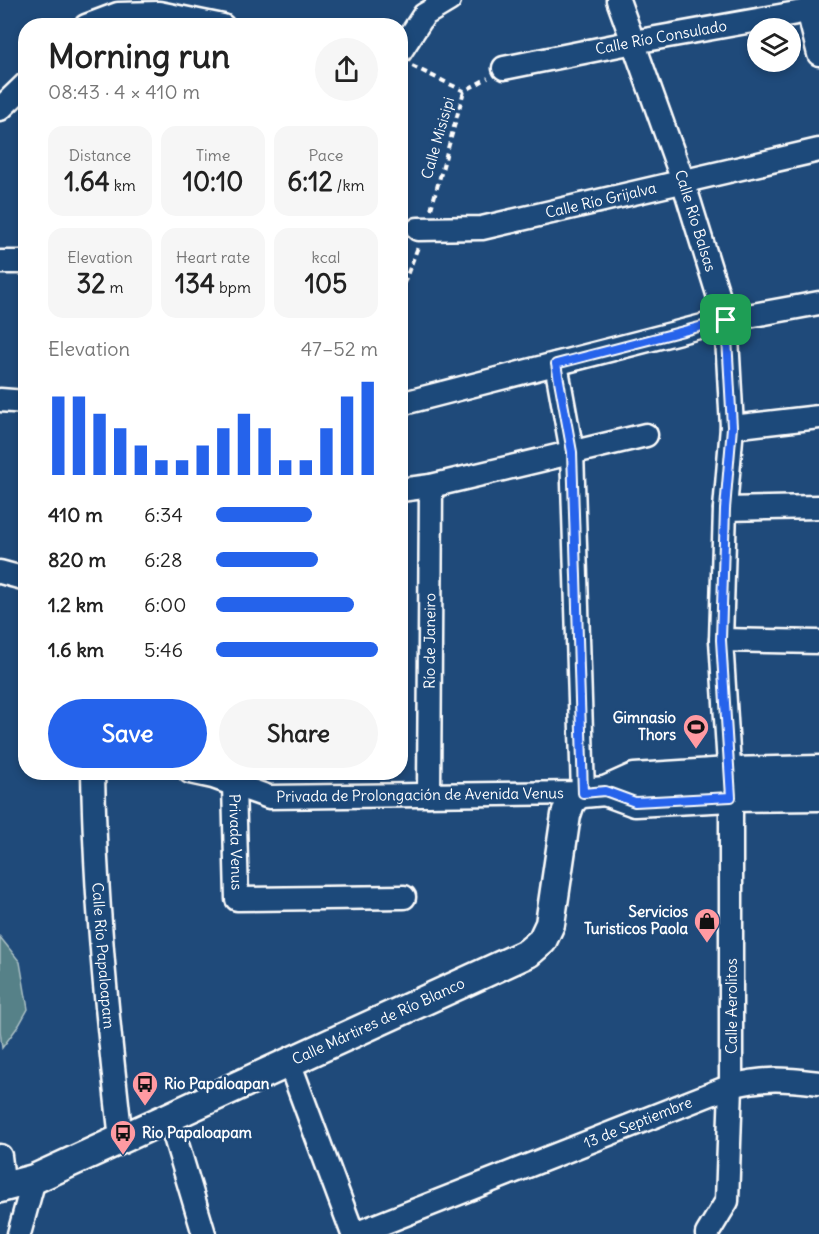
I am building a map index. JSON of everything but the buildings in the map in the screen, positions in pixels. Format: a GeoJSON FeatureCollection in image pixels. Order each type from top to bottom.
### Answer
{"type":"FeatureCollection","features":[{"type":"Feature","properties":{"kind":"main road"},"geometry":{"type":"LineString","coordinates":[[594,792],[635,802],[819,770]]}},
{"type":"Feature","properties":{"kind":"main road"},"geometry":{"type":"LineString","coordinates":[[730,785],[819,796]]}},
{"type":"Feature","properties":{"kind":"main road","name":"Calle Mártires de Río Blanco"},"geometry":{"type":"LineString","coordinates":[[2,1188],[34,1179],[518,958],[535,948],[542,941],[550,924],[568,808],[574,798],[594,792]]}},
{"type":"Feature","properties":{"kind":"street"},"geometry":{"type":"LineString","coordinates":[[408,52],[420,8],[449,0]]}},
{"type":"Feature","properties":{"kind":"street","name":"Calle Río Balsas"},"geometry":{"type":"LineString","coordinates":[[618,0],[683,181],[726,320],[732,427],[725,509],[721,640],[730,785]]}},
{"type":"Feature","properties":{"kind":"street"},"geometry":{"type":"LineString","coordinates":[[811,9],[819,54]]}},
{"type":"Feature","properties":{"kind":"street","name":"Calle Río Consulado"},"geometry":{"type":"LineString","coordinates":[[499,71],[634,42],[811,9]]}},
{"type":"Feature","properties":{"kind":"street"},"geometry":{"type":"LineString","coordinates":[[130,18],[159,13],[184,18]]}},
{"type":"Feature","properties":{"kind":"street"},"geometry":{"type":"LineString","coordinates":[[0,109],[18,92]]}},
{"type":"Feature","properties":{"kind":"street","name":"Calle Río Grijalva"},"geometry":{"type":"LineString","coordinates":[[413,229],[482,228],[819,150]]}},
{"type":"Feature","properties":{"kind":"street"},"geometry":{"type":"LineString","coordinates":[[0,262],[18,262]]}},
{"type":"Feature","properties":{"kind":"street"},"geometry":{"type":"LineString","coordinates":[[408,402],[726,320],[819,303]]}},
{"type":"Feature","properties":{"kind":"street"},"geometry":{"type":"LineString","coordinates":[[556,364],[572,452],[594,792]]}},
{"type":"Feature","properties":{"kind":"street"},"geometry":{"type":"LineString","coordinates":[[0,400],[18,401]]}},
{"type":"Feature","properties":{"kind":"street"},"geometry":{"type":"LineString","coordinates":[[732,427],[819,417]]}},
{"type":"Feature","properties":{"kind":"street"},"geometry":{"type":"LineString","coordinates":[[408,489],[431,486],[646,435]]}},
{"type":"Feature","properties":{"kind":"street","name":"Río de Janeiro"},"geometry":{"type":"LineString","coordinates":[[429,795],[431,486]]}},
{"type":"Feature","properties":{"kind":"street"},"geometry":{"type":"LineString","coordinates":[[725,509],[819,507]]}},
{"type":"Feature","properties":{"kind":"street"},"geometry":{"type":"LineString","coordinates":[[0,573],[18,577]]}},
{"type":"Feature","properties":{"kind":"street"},"geometry":{"type":"LineString","coordinates":[[721,640],[819,642]]}},
{"type":"Feature","properties":{"kind":"street","name":"Calle Río Papaloapam"},"geometry":{"type":"LineString","coordinates":[[93,780],[94,841],[105,994],[121,1139]]}},
{"type":"Feature","properties":{"kind":"street","name":"Privada de Prolongación de Avenida Venus"},"geometry":{"type":"LineString","coordinates":[[219,780],[269,797],[594,792]]}},
{"type":"Feature","properties":{"kind":"street","name":"Privada Venus"},"geometry":{"type":"LineString","coordinates":[[234,785],[237,899],[404,897]]}},
{"type":"Feature","properties":{"kind":"street","name":"Calle Aerolitos"},"geometry":{"type":"LineString","coordinates":[[707,1234],[728,1201],[731,1086],[730,785]]}},
{"type":"Feature","properties":{"kind":"street"},"geometry":{"type":"LineString","coordinates":[[289,1062],[354,1234]]}},
{"type":"Feature","properties":{"kind":"street","name":"13 de Septiembre"},"geometry":{"type":"LineString","coordinates":[[354,1234],[545,1161],[731,1086],[753,1080],[778,1078],[819,1083]]}},
{"type":"Feature","properties":{"kind":"street"},"geometry":{"type":"LineString","coordinates":[[169,1117],[204,1234]]}},
{"type":"Feature","properties":{"kind":"street"},"geometry":{"type":"LineString","coordinates":[[0,1156],[2,1188]]}},
{"type":"Feature","properties":{"kind":"street"},"geometry":{"type":"LineString","coordinates":[[20,1234],[34,1179]]}},
{"type":"Feature","properties":{"kind":"path"},"geometry":{"type":"LineString","coordinates":[[408,60],[464,91],[499,71]]}},
{"type":"Feature","properties":{"kind":"path","name":"Calle Misisipi"},"geometry":{"type":"LineString","coordinates":[[408,254],[413,229],[464,91]]}},
{"type":"Feature","properties":{"kind":"green space"},"geometry":{"type":"Polygon","coordinates":[[[0,937],[20,962],[28,1009],[2,1048],[0,1030],[0,937]]]}},
{"type":"Feature","properties":{"kind":"place","name":"Gimnasio Thors"},"geometry":{"type":"Point","coordinates":[696,750]}},
{"type":"Feature","properties":{"kind":"place","name":"Servicios Turisticos Paola"},"geometry":{"type":"Point","coordinates":[707,944]}},
{"type":"Feature","properties":{"kind":"place","name":"Rio Papaloapan"},"geometry":{"type":"Point","coordinates":[145,1107]}},
{"type":"Feature","properties":{"kind":"place","name":"Rio Papaloapam"},"geometry":{"type":"Point","coordinates":[123,1156]}},
{"type":"Feature","properties":{"kind":"route"},"geometry":{"type":"LineString","coordinates":[[726,320],[732,427],[725,509],[721,640],[731,797],[635,802],[605,791],[583,793],[572,452],[556,364],[726,320]]}}]}
